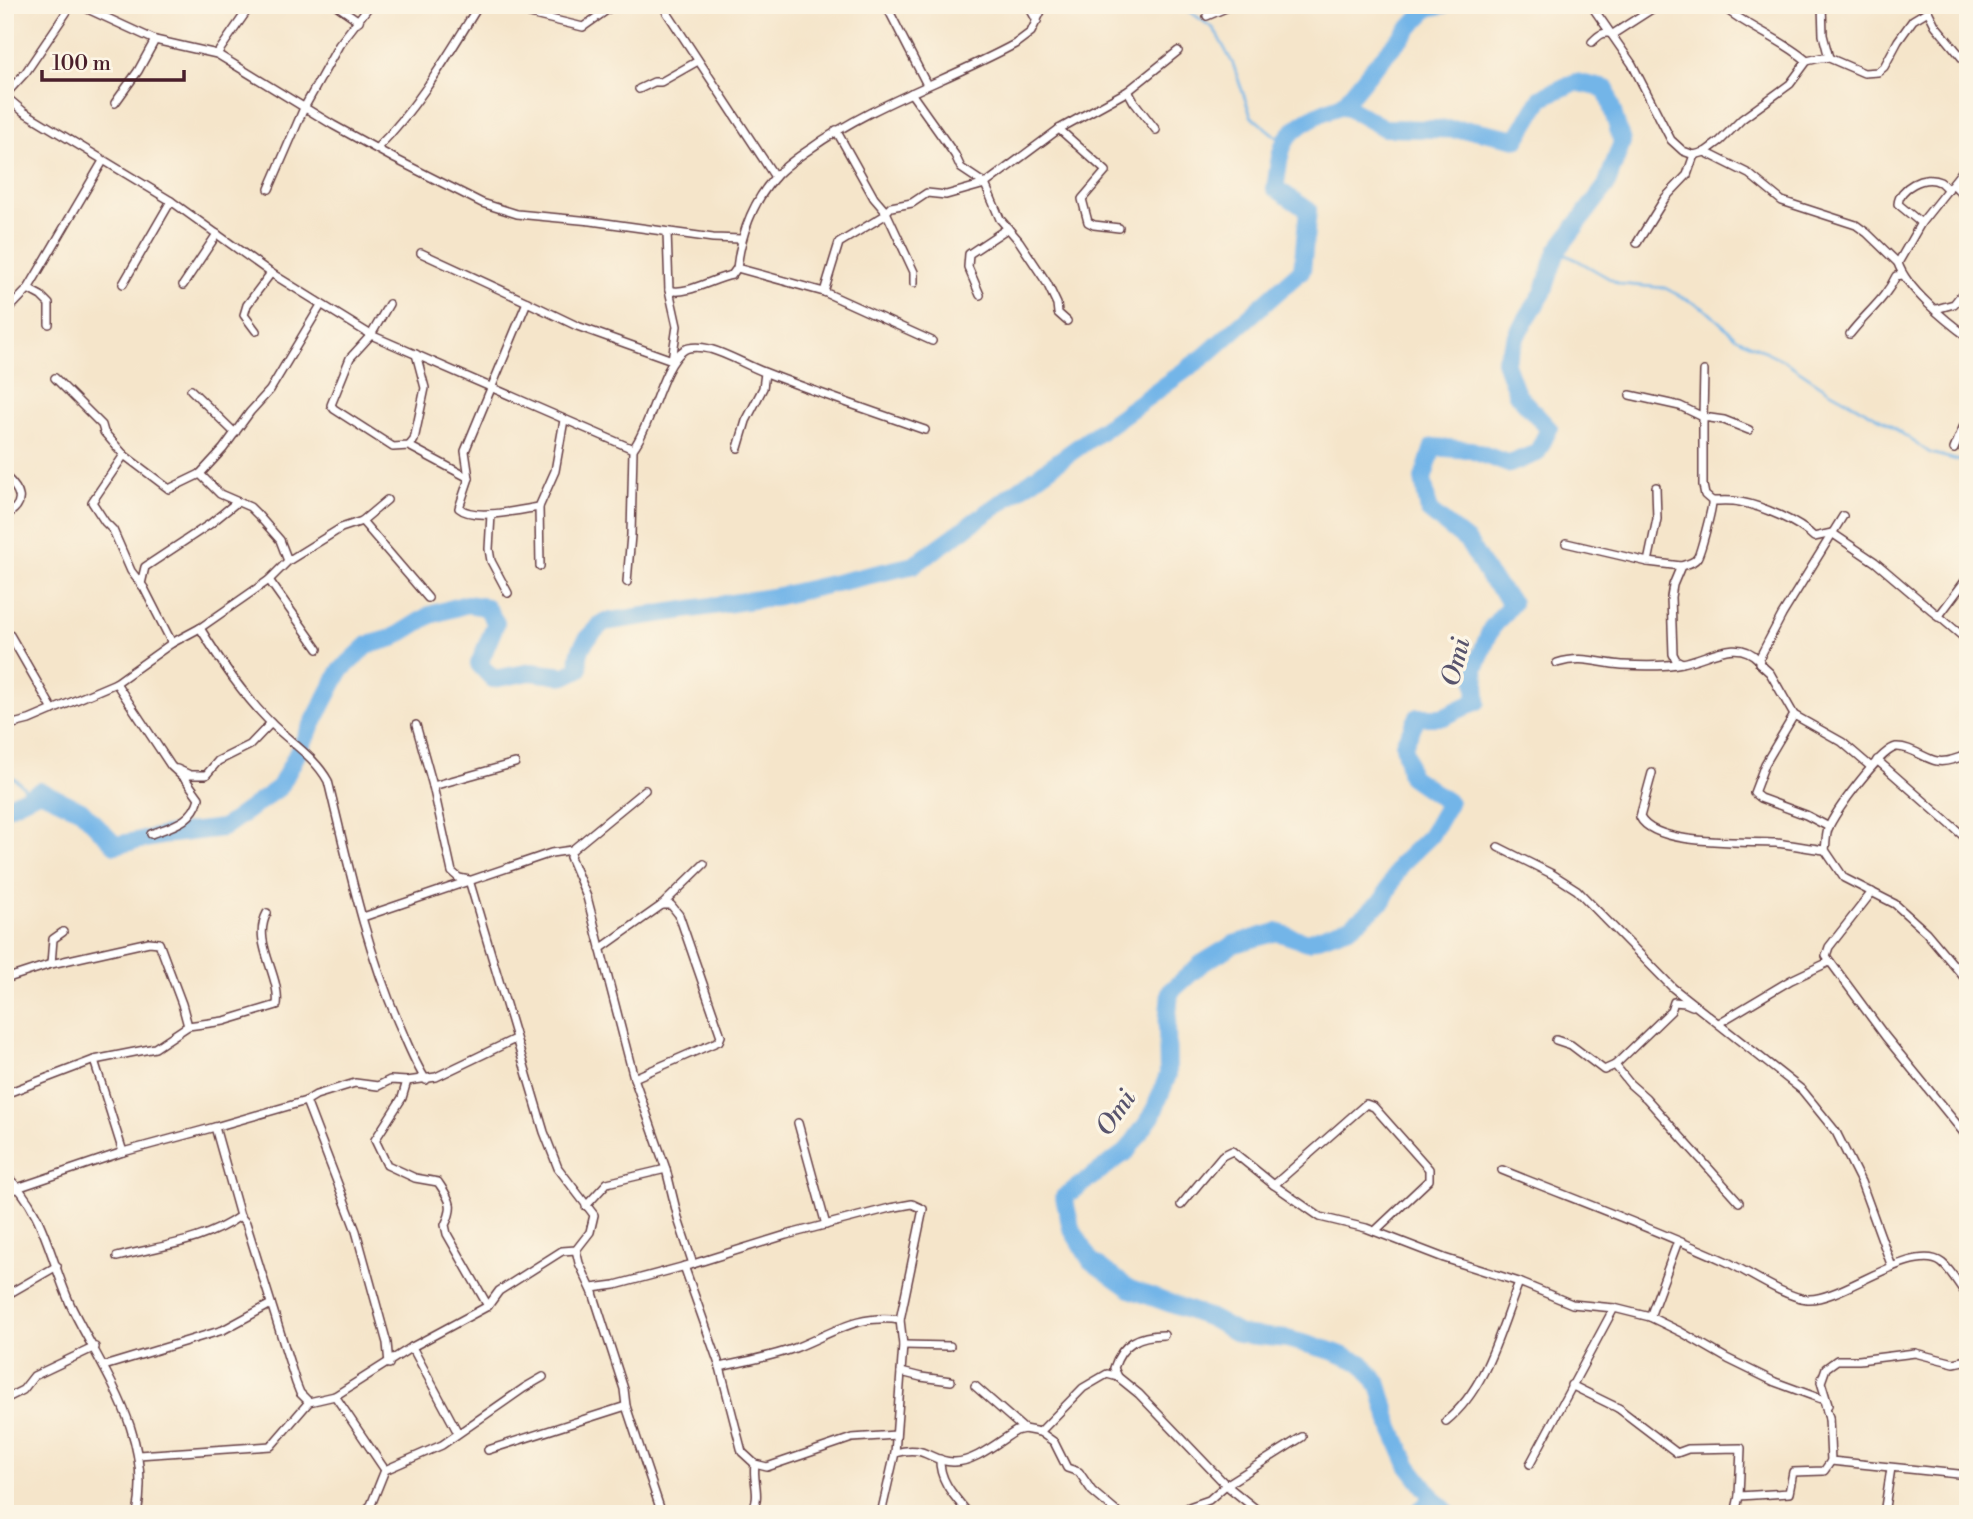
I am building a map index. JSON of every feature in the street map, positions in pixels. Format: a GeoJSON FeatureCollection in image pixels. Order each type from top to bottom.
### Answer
{"type":"FeatureCollection","features":[{"type":"Feature","properties":{"kind":"street"},"geometry":{"type":"LineString","coordinates":[[74,5],[26,72],[5,96],[24,113],[171,201],[271,273],[371,335],[633,449]]}},
{"type":"Feature","properties":{"kind":"street"},"geometry":{"type":"LineString","coordinates":[[79,5],[155,40],[217,54],[304,108],[482,203],[517,214],[713,238],[741,239]]}},
{"type":"Feature","properties":{"kind":"street"},"geometry":{"type":"LineString","coordinates":[[217,54],[251,5]]}},
{"type":"Feature","properties":{"kind":"street"},"geometry":{"type":"LineString","coordinates":[[336,5],[359,21]]}},
{"type":"Feature","properties":{"kind":"street"},"geometry":{"type":"LineString","coordinates":[[269,189],[304,108],[339,45],[370,5]]}},
{"type":"Feature","properties":{"kind":"street"},"geometry":{"type":"LineString","coordinates":[[377,148],[397,128],[437,73],[479,5]]}},
{"type":"Feature","properties":{"kind":"street"},"geometry":{"type":"LineString","coordinates":[[516,5],[530,14],[583,27],[614,5]]}},
{"type":"Feature","properties":{"kind":"street"},"geometry":{"type":"LineString","coordinates":[[662,5],[775,177]]}},
{"type":"Feature","properties":{"kind":"street"},"geometry":{"type":"LineString","coordinates":[[887,5],[927,85]]}},
{"type":"Feature","properties":{"kind":"street"},"geometry":{"type":"LineString","coordinates":[[1028,5],[1037,21]]}},
{"type":"Feature","properties":{"kind":"street"},"geometry":{"type":"LineString","coordinates":[[669,290],[681,292],[732,275],[737,268],[741,239],[758,201],[775,177],[787,166],[836,130],[1015,44],[1031,32],[1044,5]]}},
{"type":"Feature","properties":{"kind":"street"},"geometry":{"type":"LineString","coordinates":[[1207,16],[1233,5]]}},
{"type":"Feature","properties":{"kind":"street"},"geometry":{"type":"LineString","coordinates":[[1591,5],[1632,64],[1671,140],[1683,151],[1694,155],[1704,152],[1742,119],[1790,84],[1807,61],[1829,58],[1864,73],[1878,72],[1884,67],[1913,20],[1927,7],[1935,25],[1968,65]]}},
{"type":"Feature","properties":{"kind":"street"},"geometry":{"type":"LineString","coordinates":[[1613,34],[1658,5]]}},
{"type":"Feature","properties":{"kind":"street"},"geometry":{"type":"LineString","coordinates":[[1721,5],[1741,22],[1791,47],[1807,61]]}},
{"type":"Feature","properties":{"kind":"street"},"geometry":{"type":"LineString","coordinates":[[1822,5],[1823,35],[1829,58]]}},
{"type":"Feature","properties":{"kind":"street"},"geometry":{"type":"LineString","coordinates":[[1592,42],[1600,34],[1613,34]]}},
{"type":"Feature","properties":{"kind":"street"},"geometry":{"type":"LineString","coordinates":[[115,103],[138,71],[155,40]]}},
{"type":"Feature","properties":{"kind":"street"},"geometry":{"type":"LineString","coordinates":[[836,130],[874,198],[886,212],[891,207],[912,203],[927,194],[946,195],[985,184],[1059,129],[1128,90],[1178,51]]}},
{"type":"Feature","properties":{"kind":"street"},"geometry":{"type":"LineString","coordinates":[[639,89],[653,82],[661,82],[698,61]]}},
{"type":"Feature","properties":{"kind":"street"},"geometry":{"type":"LineString","coordinates":[[1128,90],[1156,130]]}},
{"type":"Feature","properties":{"kind":"street"},"geometry":{"type":"LineString","coordinates":[[911,93],[961,167],[985,184],[1000,219],[1038,266],[1057,304],[1058,313],[1067,321]]}},
{"type":"Feature","properties":{"kind":"street"},"geometry":{"type":"LineString","coordinates":[[1059,129],[1106,171],[1083,199],[1088,222],[1119,228]]}},
{"type":"Feature","properties":{"kind":"street"},"geometry":{"type":"LineString","coordinates":[[1704,152],[1749,174],[1782,201],[1856,225],[1898,263],[1902,275],[1968,337]]}},
{"type":"Feature","properties":{"kind":"street"},"geometry":{"type":"LineString","coordinates":[[1637,243],[1665,198],[1687,175],[1694,155]]}},
{"type":"Feature","properties":{"kind":"street"},"geometry":{"type":"LineString","coordinates":[[5,313],[28,289],[103,161]]}},
{"type":"Feature","properties":{"kind":"street"},"geometry":{"type":"LineString","coordinates":[[1898,263],[1921,223],[1968,164]]}},
{"type":"Feature","properties":{"kind":"street"},"geometry":{"type":"LineString","coordinates":[[1921,223],[1898,204],[1898,198],[1911,185],[1924,180],[1941,182],[1968,200]]}},
{"type":"Feature","properties":{"kind":"street"},"geometry":{"type":"LineString","coordinates":[[123,284],[171,201]]}},
{"type":"Feature","properties":{"kind":"street"},"geometry":{"type":"LineString","coordinates":[[824,292],[839,243],[887,214],[914,272],[914,283]]}},
{"type":"Feature","properties":{"kind":"street"},"geometry":{"type":"LineString","coordinates":[[980,295],[968,267],[969,254],[1007,228]]}},
{"type":"Feature","properties":{"kind":"street"},"geometry":{"type":"LineString","coordinates":[[626,582],[631,534],[633,449],[641,439],[672,360],[677,326],[669,290],[667,232]]}},
{"type":"Feature","properties":{"kind":"street"},"geometry":{"type":"LineString","coordinates":[[183,285],[217,234]]}},
{"type":"Feature","properties":{"kind":"street"},"geometry":{"type":"LineString","coordinates":[[421,253],[577,326],[672,360]]}},
{"type":"Feature","properties":{"kind":"street"},"geometry":{"type":"LineString","coordinates":[[737,268],[824,292],[932,341]]}},
{"type":"Feature","properties":{"kind":"street"},"geometry":{"type":"LineString","coordinates":[[256,331],[244,315],[247,305],[271,273]]}},
{"type":"Feature","properties":{"kind":"street"},"geometry":{"type":"LineString","coordinates":[[1850,334],[1866,313],[1877,306],[1888,293],[1896,275],[1902,275]]}},
{"type":"Feature","properties":{"kind":"street"},"geometry":{"type":"LineString","coordinates":[[1936,309],[1954,304],[1968,286]]}},
{"type":"Feature","properties":{"kind":"street"},"geometry":{"type":"LineString","coordinates":[[28,289],[49,304],[49,324]]}},
{"type":"Feature","properties":{"kind":"street"},"geometry":{"type":"LineString","coordinates":[[527,302],[465,451],[469,478],[459,508],[465,513],[491,514],[539,507]]}},
{"type":"Feature","properties":{"kind":"street"},"geometry":{"type":"LineString","coordinates":[[389,304],[371,335],[350,358],[331,405],[334,410],[393,447],[409,446],[469,478]]}},
{"type":"Feature","properties":{"kind":"street"},"geometry":{"type":"LineString","coordinates":[[55,378],[102,425],[104,432],[124,455],[169,489],[200,474],[235,433],[270,390],[321,305]]}},
{"type":"Feature","properties":{"kind":"street"},"geometry":{"type":"LineString","coordinates":[[672,360],[685,349],[709,349],[765,373],[925,430]]}},
{"type":"Feature","properties":{"kind":"street"},"geometry":{"type":"LineString","coordinates":[[409,446],[414,440],[425,387],[416,354]]}},
{"type":"Feature","properties":{"kind":"street"},"geometry":{"type":"LineString","coordinates":[[1704,372],[1705,495],[1712,500],[1737,501],[1759,507],[1807,530],[1814,537],[1832,533],[1875,562],[1968,641]]}},
{"type":"Feature","properties":{"kind":"street"},"geometry":{"type":"LineString","coordinates":[[738,448],[746,421],[763,388],[765,373]]}},
{"type":"Feature","properties":{"kind":"street"},"geometry":{"type":"LineString","coordinates":[[191,390],[235,433]]}},
{"type":"Feature","properties":{"kind":"street"},"geometry":{"type":"LineString","coordinates":[[1630,395],[1680,407],[1703,417],[1724,420],[1749,430]]}},
{"type":"Feature","properties":{"kind":"street"},"geometry":{"type":"LineString","coordinates":[[1954,449],[1968,416]]}},
{"type":"Feature","properties":{"kind":"street"},"geometry":{"type":"LineString","coordinates":[[540,566],[539,507],[555,471],[564,420]]}},
{"type":"Feature","properties":{"kind":"street"},"geometry":{"type":"LineString","coordinates":[[124,455],[92,502],[113,530],[131,571],[141,584],[172,643]]}},
{"type":"Feature","properties":{"kind":"street"},"geometry":{"type":"LineString","coordinates":[[200,474],[220,494],[250,507],[279,540],[288,561]]}},
{"type":"Feature","properties":{"kind":"street"},"geometry":{"type":"LineString","coordinates":[[5,476],[14,484],[20,497],[14,511],[5,516]]}},
{"type":"Feature","properties":{"kind":"street"},"geometry":{"type":"LineString","coordinates":[[1648,562],[1657,519],[1656,487]]}},
{"type":"Feature","properties":{"kind":"street"},"geometry":{"type":"LineString","coordinates":[[5,726],[29,720],[116,683],[269,580],[288,561],[341,528],[362,521],[387,500]]}},
{"type":"Feature","properties":{"kind":"street"},"geometry":{"type":"LineString","coordinates":[[1566,542],[1648,562],[1681,566],[1696,560],[1700,554],[1713,509],[1712,500]]}},
{"type":"Feature","properties":{"kind":"street"},"geometry":{"type":"LineString","coordinates":[[141,584],[145,567],[210,524],[237,502]]}},
{"type":"Feature","properties":{"kind":"street"},"geometry":{"type":"LineString","coordinates":[[491,514],[491,561],[508,593]]}},
{"type":"Feature","properties":{"kind":"street"},"geometry":{"type":"LineString","coordinates":[[1759,660],[1782,615],[1843,516]]}},
{"type":"Feature","properties":{"kind":"street"},"geometry":{"type":"LineString","coordinates":[[362,521],[428,598]]}},
{"type":"Feature","properties":{"kind":"street"},"geometry":{"type":"LineString","coordinates":[[1681,566],[1671,597],[1673,654],[1676,660],[1682,663]]}},
{"type":"Feature","properties":{"kind":"street"},"geometry":{"type":"LineString","coordinates":[[1938,617],[1968,577]]}},
{"type":"Feature","properties":{"kind":"street"},"geometry":{"type":"LineString","coordinates":[[269,580],[317,649]]}},
{"type":"Feature","properties":{"kind":"street"},"geometry":{"type":"LineString","coordinates":[[200,628],[226,671],[271,723],[318,764],[328,781],[369,945],[383,986],[417,1066],[426,1080]]}},
{"type":"Feature","properties":{"kind":"street"},"geometry":{"type":"LineString","coordinates":[[10,635],[53,710]]}},
{"type":"Feature","properties":{"kind":"street"},"geometry":{"type":"LineString","coordinates":[[1557,663],[1580,658],[1620,665],[1682,663],[1733,648],[1754,654],[1794,715],[1842,742],[1871,767]]}},
{"type":"Feature","properties":{"kind":"street"},"geometry":{"type":"LineString","coordinates":[[116,683],[171,766],[186,780],[198,798],[195,812],[179,824],[151,834]]}},
{"type":"Feature","properties":{"kind":"street"},"geometry":{"type":"LineString","coordinates":[[1794,715],[1765,764],[1754,793],[1829,827]]}},
{"type":"Feature","properties":{"kind":"street"},"geometry":{"type":"LineString","coordinates":[[171,766],[190,775],[206,775],[218,761],[250,745],[271,723]]}},
{"type":"Feature","properties":{"kind":"street"},"geometry":{"type":"LineString","coordinates":[[416,725],[452,872],[459,878],[469,880]]}},
{"type":"Feature","properties":{"kind":"street"},"geometry":{"type":"LineString","coordinates":[[1968,754],[1955,760],[1936,761],[1899,747],[1887,750],[1871,767],[1829,827],[1825,850],[1844,878],[1895,904],[1926,932],[1968,982]]}},
{"type":"Feature","properties":{"kind":"street"},"geometry":{"type":"LineString","coordinates":[[1877,760],[1968,840]]}},
{"type":"Feature","properties":{"kind":"street"},"geometry":{"type":"LineString","coordinates":[[433,786],[515,763]]}},
{"type":"Feature","properties":{"kind":"street"},"geometry":{"type":"LineString","coordinates":[[1652,773],[1640,817],[1643,823],[1653,830],[1678,838],[1701,841],[1779,844],[1825,850]]}},
{"type":"Feature","properties":{"kind":"street"},"geometry":{"type":"LineString","coordinates":[[363,917],[551,853],[572,850],[645,790]]}},
{"type":"Feature","properties":{"kind":"street"},"geometry":{"type":"LineString","coordinates":[[1498,846],[1577,890],[1673,988],[1802,1090],[1836,1132],[1861,1182],[1892,1267]]}},
{"type":"Feature","properties":{"kind":"street"},"geometry":{"type":"LineString","coordinates":[[572,850],[570,857],[587,897],[634,1078],[666,1169],[693,1264]]}},
{"type":"Feature","properties":{"kind":"street"},"geometry":{"type":"LineString","coordinates":[[600,949],[662,905],[704,864]]}},
{"type":"Feature","properties":{"kind":"street"},"geometry":{"type":"LineString","coordinates":[[138,1455],[271,1446],[309,1402],[335,1396],[412,1347],[488,1306],[499,1292],[562,1251],[576,1250],[590,1232],[594,1215],[558,1168],[544,1132],[514,1039],[469,880]]}},
{"type":"Feature","properties":{"kind":"street"},"geometry":{"type":"LineString","coordinates":[[1872,892],[1829,947],[1826,956],[1885,1036],[1968,1138]]}},
{"type":"Feature","properties":{"kind":"street"},"geometry":{"type":"LineString","coordinates":[[634,1078],[719,1041],[722,1036],[679,915],[671,905],[662,905]]}},
{"type":"Feature","properties":{"kind":"street"},"geometry":{"type":"LineString","coordinates":[[5,1094],[94,1060],[156,1048],[188,1026],[225,1021],[277,1005],[279,994],[263,940],[263,920],[267,913]]}},
{"type":"Feature","properties":{"kind":"street"},"geometry":{"type":"LineString","coordinates":[[51,964],[53,939],[63,932]]}},
{"type":"Feature","properties":{"kind":"street"},"geometry":{"type":"LineString","coordinates":[[5,979],[51,964],[149,942],[159,943],[183,1004],[188,1026]]}},
{"type":"Feature","properties":{"kind":"street"},"geometry":{"type":"LineString","coordinates":[[1719,1023],[1791,980],[1829,962]]}},
{"type":"Feature","properties":{"kind":"street"},"geometry":{"type":"LineString","coordinates":[[1556,1040],[1571,1045],[1604,1070],[1615,1065],[1671,1011],[1674,1002],[1685,1003],[1706,1012]]}},
{"type":"Feature","properties":{"kind":"street"},"geometry":{"type":"LineString","coordinates":[[5,1194],[123,1152],[306,1101],[316,1095],[355,1083],[379,1086],[390,1080],[426,1080],[436,1077],[514,1039]]}},
{"type":"Feature","properties":{"kind":"street"},"geometry":{"type":"LineString","coordinates":[[94,1060],[123,1152]]}},
{"type":"Feature","properties":{"kind":"street"},"geometry":{"type":"LineString","coordinates":[[1615,1065],[1740,1202]]}},
{"type":"Feature","properties":{"kind":"street"},"geometry":{"type":"LineString","coordinates":[[407,1081],[402,1098],[375,1140],[387,1165],[415,1178],[438,1182],[450,1200],[450,1214],[444,1225],[447,1234],[488,1306]]}},
{"type":"Feature","properties":{"kind":"street"},"geometry":{"type":"LineString","coordinates":[[306,1101],[356,1231],[387,1343],[389,1364]]}},
{"type":"Feature","properties":{"kind":"street"},"geometry":{"type":"LineString","coordinates":[[1274,1185],[1366,1104],[1374,1107],[1429,1169],[1429,1180],[1375,1231]]}},
{"type":"Feature","properties":{"kind":"street"},"geometry":{"type":"LineString","coordinates":[[798,1123],[826,1225]]}},
{"type":"Feature","properties":{"kind":"street"},"geometry":{"type":"LineString","coordinates":[[215,1127],[240,1216],[246,1223],[296,1383],[300,1393],[309,1402]]}},
{"type":"Feature","properties":{"kind":"street"},"geometry":{"type":"LineString","coordinates":[[1181,1205],[1222,1156],[1231,1152],[1320,1217],[1375,1231],[1572,1304],[1614,1308],[1650,1317],[1775,1382],[1824,1401],[1829,1419]]}},
{"type":"Feature","properties":{"kind":"street"},"geometry":{"type":"LineString","coordinates":[[586,1206],[607,1183],[666,1169]]}},
{"type":"Feature","properties":{"kind":"street"},"geometry":{"type":"LineString","coordinates":[[1502,1170],[1727,1262],[1796,1297],[1810,1300],[1923,1257],[1942,1262],[1968,1297]]}},
{"type":"Feature","properties":{"kind":"street"},"geometry":{"type":"LineString","coordinates":[[5,1175],[20,1187],[40,1225],[72,1307],[114,1384],[131,1427],[138,1455],[140,1498],[137,1514]]}},
{"type":"Feature","properties":{"kind":"street"},"geometry":{"type":"LineString","coordinates":[[593,1293],[592,1288],[615,1285],[826,1225],[912,1204],[923,1209],[900,1320],[901,1372],[895,1453],[881,1514]]}},
{"type":"Feature","properties":{"kind":"street"},"geometry":{"type":"LineString","coordinates":[[117,1257],[201,1236],[224,1227],[240,1216]]}},
{"type":"Feature","properties":{"kind":"street"},"geometry":{"type":"LineString","coordinates":[[1650,1317],[1678,1241]]}},
{"type":"Feature","properties":{"kind":"street"},"geometry":{"type":"LineString","coordinates":[[576,1250],[593,1293],[624,1389],[626,1406],[662,1513],[631,1511],[623,1514]]}},
{"type":"Feature","properties":{"kind":"street"},"geometry":{"type":"LineString","coordinates":[[5,1296],[57,1266]]}},
{"type":"Feature","properties":{"kind":"street"},"geometry":{"type":"LineString","coordinates":[[684,1266],[720,1367],[742,1452],[755,1464],[767,1467],[852,1438],[896,1435]]}},
{"type":"Feature","properties":{"kind":"street"},"geometry":{"type":"LineString","coordinates":[[1446,1421],[1460,1410],[1479,1384],[1518,1282]]}},
{"type":"Feature","properties":{"kind":"street"},"geometry":{"type":"LineString","coordinates":[[104,1366],[223,1330],[271,1304]]}},
{"type":"Feature","properties":{"kind":"street"},"geometry":{"type":"LineString","coordinates":[[1530,1464],[1614,1308]]}},
{"type":"Feature","properties":{"kind":"street"},"geometry":{"type":"LineString","coordinates":[[720,1367],[768,1357],[858,1321],[889,1318],[900,1320]]}},
{"type":"Feature","properties":{"kind":"street"},"geometry":{"type":"LineString","coordinates":[[1118,1377],[1114,1368],[1116,1362],[1133,1340],[1146,1335],[1164,1335]]}},
{"type":"Feature","properties":{"kind":"street"},"geometry":{"type":"LineString","coordinates":[[902,1345],[950,1346]]}},
{"type":"Feature","properties":{"kind":"street"},"geometry":{"type":"LineString","coordinates":[[5,1399],[23,1390],[34,1376],[95,1347]]}},
{"type":"Feature","properties":{"kind":"street"},"geometry":{"type":"LineString","coordinates":[[412,1347],[458,1433]]}},
{"type":"Feature","properties":{"kind":"street"},"geometry":{"type":"LineString","coordinates":[[1739,1496],[1790,1493],[1793,1472],[1824,1471],[1831,1461],[1828,1402],[1821,1382],[1826,1368],[1838,1360],[1915,1353],[1954,1363],[1968,1360]]}},
{"type":"Feature","properties":{"kind":"street"},"geometry":{"type":"LineString","coordinates":[[901,1372],[951,1381]]}},
{"type":"Feature","properties":{"kind":"street"},"geometry":{"type":"LineString","coordinates":[[1040,1432],[1083,1388],[1107,1374],[1118,1377],[1139,1394],[1226,1485],[1262,1514]]}},
{"type":"Feature","properties":{"kind":"street"},"geometry":{"type":"LineString","coordinates":[[362,1514],[371,1505],[385,1470],[442,1445],[543,1377]]}},
{"type":"Feature","properties":{"kind":"street"},"geometry":{"type":"LineString","coordinates":[[1571,1385],[1619,1408],[1677,1453],[1688,1449],[1741,1448],[1739,1496],[1735,1514]]}},
{"type":"Feature","properties":{"kind":"street"},"geometry":{"type":"LineString","coordinates":[[975,1386],[1024,1429],[1040,1432],[1054,1441],[1067,1468],[1079,1472],[1092,1491],[1119,1514]]}},
{"type":"Feature","properties":{"kind":"street"},"geometry":{"type":"LineString","coordinates":[[335,1396],[385,1470]]}},
{"type":"Feature","properties":{"kind":"street"},"geometry":{"type":"LineString","coordinates":[[488,1450],[626,1406]]}},
{"type":"Feature","properties":{"kind":"street"},"geometry":{"type":"LineString","coordinates":[[895,1453],[919,1449],[951,1462],[967,1460],[1024,1429]]}},
{"type":"Feature","properties":{"kind":"street"},"geometry":{"type":"LineString","coordinates":[[1178,1514],[1209,1500],[1226,1485],[1303,1437]]}},
{"type":"Feature","properties":{"kind":"street"},"geometry":{"type":"LineString","coordinates":[[940,1459],[939,1469],[943,1480],[969,1514]]}},
{"type":"Feature","properties":{"kind":"street"},"geometry":{"type":"LineString","coordinates":[[1831,1461],[1968,1475]]}},
{"type":"Feature","properties":{"kind":"street"},"geometry":{"type":"LineString","coordinates":[[750,1514],[757,1505],[758,1496],[753,1476],[755,1464]]}},
{"type":"Feature","properties":{"kind":"street"},"geometry":{"type":"LineString","coordinates":[[1884,1514],[1891,1468]]}},
{"type":"Feature","properties":{"kind":"waterway"},"geometry":{"type":"LineString","coordinates":[[1181,5],[1214,29],[1233,64],[1251,116],[1284,143]]}},
{"type":"Feature","properties":{"kind":"waterway","name":"Omi"},"geometry":{"type":"LineString","coordinates":[[1443,5],[1428,8],[1343,105],[1384,128],[1474,130],[1517,139],[1542,97],[1576,82],[1606,89],[1622,142],[1606,186],[1557,251],[1543,293],[1520,329],[1505,361],[1517,394],[1549,429],[1537,453],[1509,464],[1471,450],[1433,447],[1423,479],[1429,511],[1468,542],[1489,577],[1512,603],[1491,629],[1475,669],[1477,701],[1443,717],[1418,717],[1404,744],[1410,776],[1449,803],[1430,836],[1401,864],[1383,900],[1352,926],[1307,942],[1277,932],[1234,944],[1201,964],[1170,992],[1167,1026],[1168,1075],[1152,1116],[1127,1151],[1064,1197],[1071,1228],[1091,1261],[1130,1289],[1210,1318],[1239,1334],[1287,1339],[1329,1350],[1362,1363],[1379,1385],[1391,1426],[1408,1465],[1449,1514]]}},
{"type":"Feature","properties":{"kind":"waterway"},"geometry":{"type":"LineString","coordinates":[[5,808],[40,791],[81,810],[115,845],[223,828],[280,787],[340,671],[368,645],[393,638],[430,615],[467,604],[486,607],[496,623],[479,664],[493,679],[531,672],[565,676],[579,669],[579,654],[584,642],[604,622],[779,596],[914,565],[1205,356],[1302,270],[1308,210],[1275,188],[1280,154],[1294,130],[1318,115],[1343,105]]}},
{"type":"Feature","properties":{"kind":"waterway"},"geometry":{"type":"LineString","coordinates":[[1557,251],[1619,284],[1665,288],[1705,309],[1736,337],[1783,360],[1828,390],[1884,421],[1930,453],[1968,463]]}},
{"type":"Feature","properties":{"kind":"waterway"},"geometry":{"type":"LineString","coordinates":[[5,770],[24,787],[27,798]]}},
{"type":"Feature","properties":{"kind":"waterway","name":"Omi"},"geometry":{"type":"LineString","coordinates":[[1415,1514],[1434,1499]]}}]}
